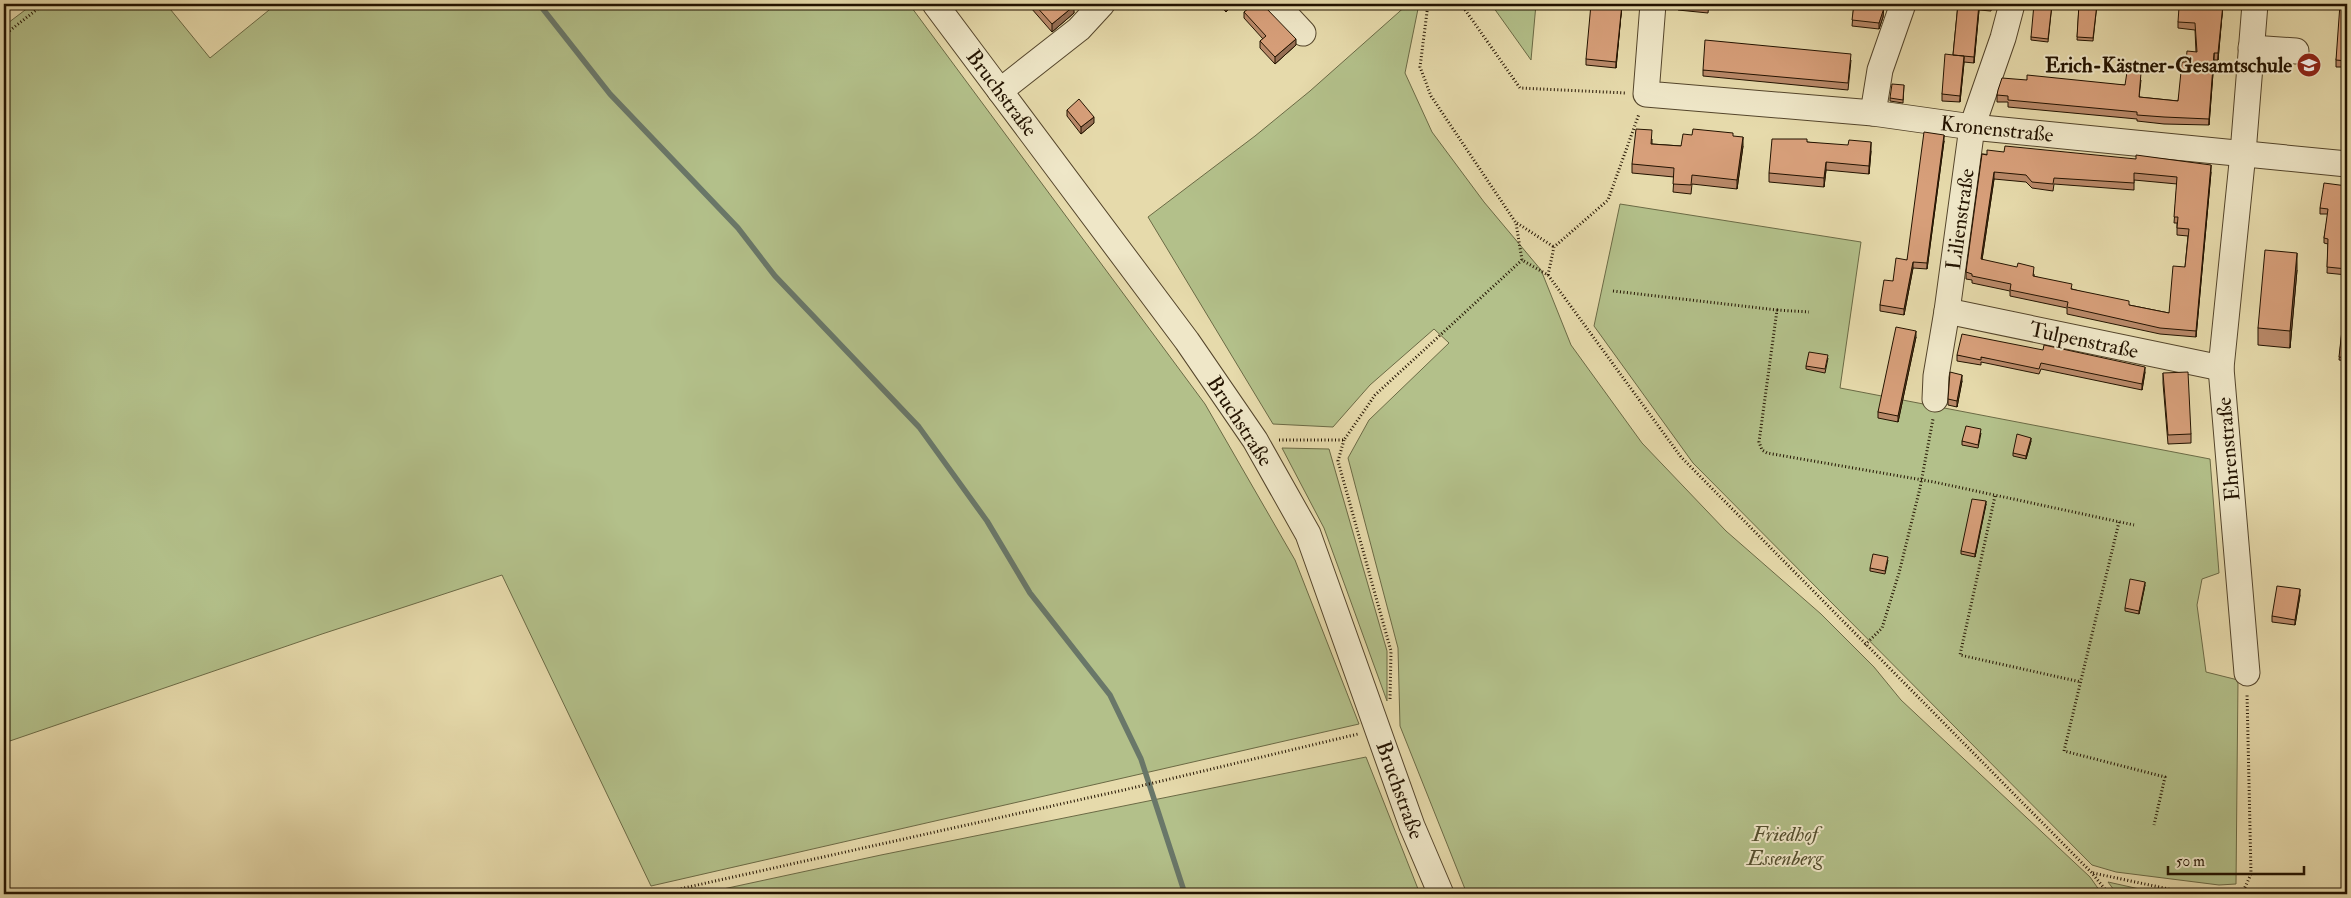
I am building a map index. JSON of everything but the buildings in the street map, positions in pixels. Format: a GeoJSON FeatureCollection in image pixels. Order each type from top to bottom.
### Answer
{"type":"FeatureCollection","features":[{"type":"Feature","properties":{"kind":"street","name":"Bruchstraße"},"geometry":{"type":"LineString","coordinates":[[935,4],[1187,341],[1255,440],[1308,534],[1384,718],[1412,826],[1441,894]]}},
{"type":"Feature","properties":{"kind":"street"},"geometry":{"type":"LineString","coordinates":[[1000,91],[1079,29],[1102,4]]}},
{"type":"Feature","properties":{"kind":"street"},"geometry":{"type":"LineString","coordinates":[[1276,4],[1303,33]]}},
{"type":"Feature","properties":{"kind":"street"},"geometry":{"type":"LineString","coordinates":[[1646,94],[1653,4]]}},
{"type":"Feature","properties":{"kind":"street"},"geometry":{"type":"LineString","coordinates":[[1873,113],[1880,70],[1903,4]]}},
{"type":"Feature","properties":{"kind":"street","name":"Lilienstraße"},"geometry":{"type":"LineString","coordinates":[[1935,399],[1936,376],[1947,311],[1972,127],[2003,38],[2012,4]]}},
{"type":"Feature","properties":{"kind":"street","name":"Ehrenstraße"},"geometry":{"type":"LineString","coordinates":[[2247,673],[2221,368],[2244,153],[2255,4]]}},
{"type":"Feature","properties":{"kind":"street"},"geometry":{"type":"LineString","coordinates":[[2251,48],[2296,51]]}},
{"type":"Feature","properties":{"kind":"street","name":"Kronenstraße"},"geometry":{"type":"LineString","coordinates":[[1646,94],[1873,113],[1972,127],[2347,164]]}},
{"type":"Feature","properties":{"kind":"street","name":"Tulpenstraße"},"geometry":{"type":"LineString","coordinates":[[1947,311],[2221,368]]}},
{"type":"Feature","properties":{"kind":"path"},"geometry":{"type":"LineString","coordinates":[[4,35],[44,4]]}},
{"type":"Feature","properties":{"kind":"path"},"geometry":{"type":"LineString","coordinates":[[1428,4],[1420,66],[1431,96],[1516,223],[1554,247]]}},
{"type":"Feature","properties":{"kind":"path"},"geometry":{"type":"LineString","coordinates":[[1461,4],[1520,88],[1646,94],[1608,200],[1554,247],[1548,275]]}},
{"type":"Feature","properties":{"kind":"path"},"geometry":{"type":"LineString","coordinates":[[1516,223],[1522,260]]}},
{"type":"Feature","properties":{"kind":"path"},"geometry":{"type":"LineString","coordinates":[[1522,260],[1548,275],[1682,457],[1865,645],[2091,872],[2109,894]]}},
{"type":"Feature","properties":{"kind":"path"},"geometry":{"type":"LineString","coordinates":[[657,894],[1128,789],[1384,718],[1391,651],[1338,461],[1344,440],[1375,395],[1522,260]]}},
{"type":"Feature","properties":{"kind":"path"},"geometry":{"type":"LineString","coordinates":[[1614,291],[1809,312]]}},
{"type":"Feature","properties":{"kind":"path"},"geometry":{"type":"LineString","coordinates":[[1777,310],[1758,442],[1762,450],[1767,453],[1922,481],[2134,525]]}},
{"type":"Feature","properties":{"kind":"path"},"geometry":{"type":"LineString","coordinates":[[1865,645],[1882,628],[1908,542],[1922,481],[1935,399]]}},
{"type":"Feature","properties":{"kind":"path"},"geometry":{"type":"LineString","coordinates":[[1270,440],[1344,440]]}},
{"type":"Feature","properties":{"kind":"path"},"geometry":{"type":"LineString","coordinates":[[1995,496],[1960,655],[2081,682]]}},
{"type":"Feature","properties":{"kind":"path"},"geometry":{"type":"LineString","coordinates":[[2119,522],[2064,751],[2165,776],[2154,825]]}},
{"type":"Feature","properties":{"kind":"path"},"geometry":{"type":"LineString","coordinates":[[2242,894],[2251,874],[2247,673]]}},
{"type":"Feature","properties":{"kind":"path"},"geometry":{"type":"LineString","coordinates":[[2091,872],[2192,894]]}},
{"type":"Feature","properties":{"kind":"green space"},"geometry":{"type":"Polygon","coordinates":[[[33,4],[166,4],[210,58],[274,6],[273,4],[909,4],[1205,404],[1295,560],[1359,724],[651,886],[502,575],[322,634],[4,743],[4,26],[33,4]]]}},
{"type":"Feature","properties":{"kind":"green space","name":"Friedhof Essenberg"},"geometry":{"type":"Polygon","coordinates":[[[1408,4],[1419,4],[1405,73],[1432,132],[1484,202],[1541,270],[1571,345],[1642,443],[1726,531],[1821,614],[1874,667],[1901,700],[2090,877],[2102,894],[1467,894],[1400,726],[1398,648],[1348,458],[1369,420],[1449,343],[1434,329],[1370,385],[1333,427],[1273,424],[1148,217],[1255,136],[1310,91],[1408,4]]]}},
{"type":"Feature","properties":{"kind":"green space"},"geometry":{"type":"Polygon","coordinates":[[[1491,4],[1536,4],[1531,60],[1491,4]]]}},
{"type":"Feature","properties":{"kind":"green space"},"geometry":{"type":"Polygon","coordinates":[[[1620,204],[1861,242],[1840,388],[2210,459],[2219,573],[2202,579],[2197,605],[2206,672],[2238,680],[2236,884],[2219,885],[2116,872],[2092,865],[1693,463],[1594,326],[1620,204]]]}},
{"type":"Feature","properties":{"kind":"green space"},"geometry":{"type":"Polygon","coordinates":[[[1282,448],[1329,449],[1387,651],[1387,701],[1324,528],[1282,448]]]}},
{"type":"Feature","properties":{"kind":"green space"},"geometry":{"type":"Polygon","coordinates":[[[1366,757],[1420,894],[700,894],[881,855],[1366,757]]]}},
{"type":"Feature","properties":{"kind":"green space"},"geometry":{"type":"Polygon","coordinates":[[[2108,882],[2162,894],[2117,894],[2108,882]]]}},
{"type":"Feature","properties":{"kind":"waterway"},"geometry":{"type":"LineString","coordinates":[[539,4],[610,94],[738,228],[775,276],[919,427],[987,521],[1030,593],[1110,695],[1141,759],[1185,894]]}},
{"type":"Feature","properties":{"kind":"place","name":"Erich-Kästner-Gesamtschule"},"geometry":{"type":"Point","coordinates":[2309,65]}}]}
